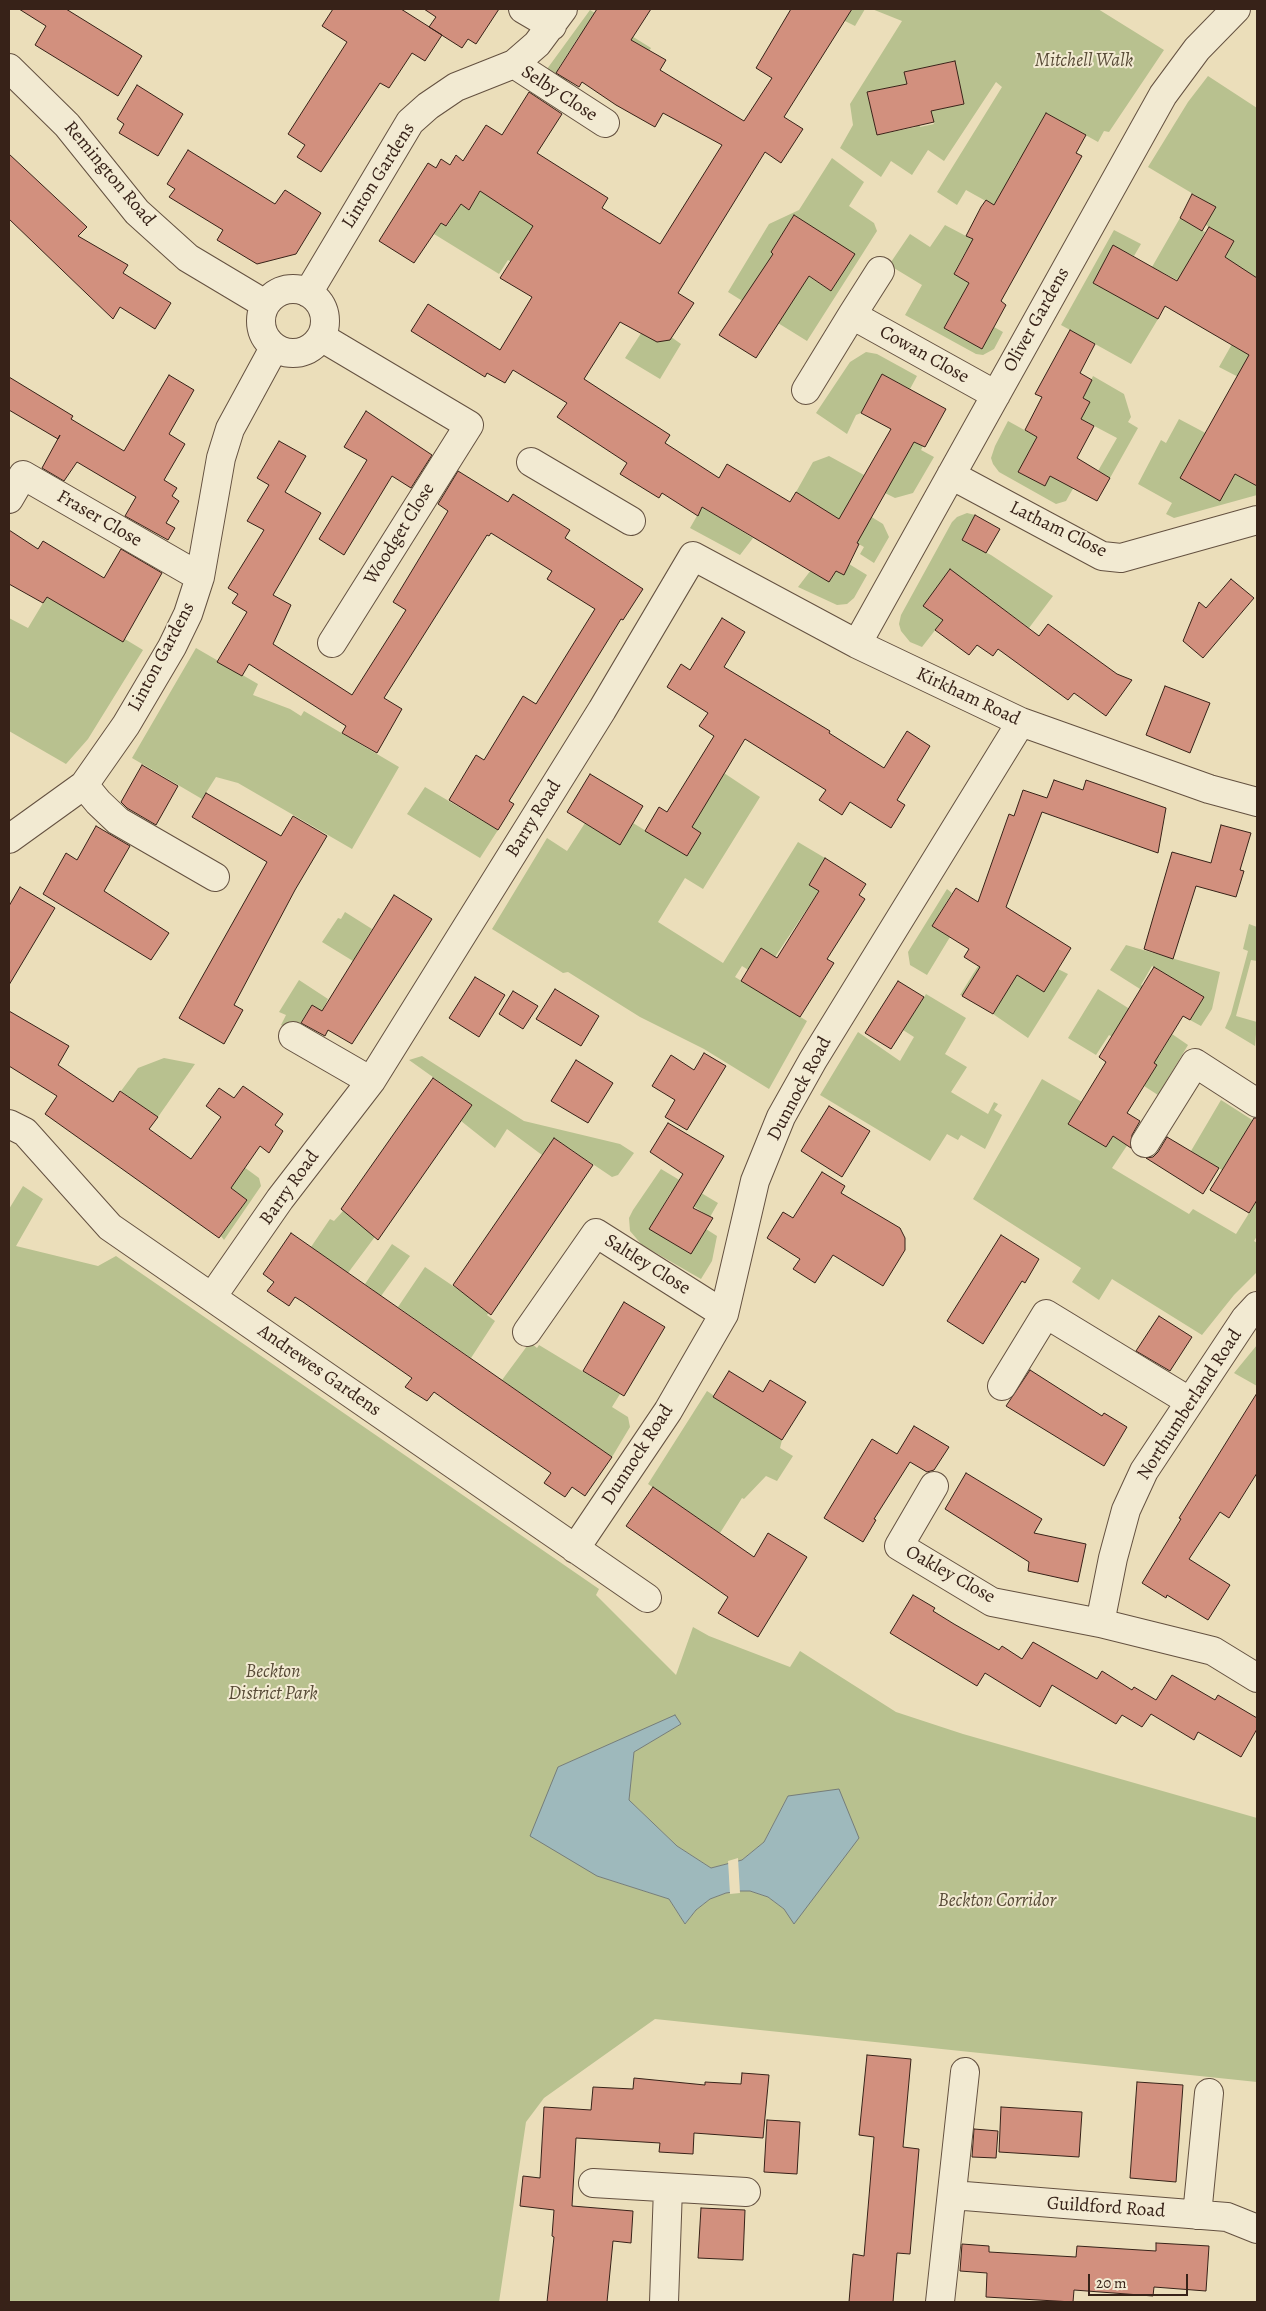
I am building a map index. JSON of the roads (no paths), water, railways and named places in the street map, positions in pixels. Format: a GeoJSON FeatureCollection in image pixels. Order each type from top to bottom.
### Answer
{"type":"FeatureCollection","features":[{"type":"Feature","properties":{"kind":"street"},"geometry":{"type":"LineString","coordinates":[[523,9],[557,18]]}},
{"type":"Feature","properties":{"kind":"street","name":"Oliver Gardens"},"geometry":{"type":"LineString","coordinates":[[857,644],[1163,95],[1198,49],[1236,9]]}},
{"type":"Feature","properties":{"kind":"street","name":"Linton Gardens"},"geometry":{"type":"LineString","coordinates":[[308,292],[410,122],[428,106],[456,87],[514,64],[537,44],[557,18]]}},
{"type":"Feature","properties":{"kind":"street","name":"Selby Close"},"geometry":{"type":"LineString","coordinates":[[514,64],[605,123]]}},
{"type":"Feature","properties":{"kind":"street","name":"Remington Road"},"geometry":{"type":"LineString","coordinates":[[9,68],[68,125],[137,212],[188,258],[265,304]]}},
{"type":"Feature","properties":{"kind":"street"},"geometry":{"type":"LineString","coordinates":[[806,390],[880,271]]}},
{"type":"Feature","properties":{"kind":"street"},"geometry":{"type":"LineString","coordinates":[[295,289],[308,292],[318,301],[324,312],[325,324],[321,337],[317,343],[304,352],[289,353],[274,348],[265,338],[262,331],[261,317],[265,304],[270,298],[281,291],[295,289]]}},
{"type":"Feature","properties":{"kind":"street","name":"Cowan Close"},"geometry":{"type":"LineString","coordinates":[[852,315],[996,395]]}},
{"type":"Feature","properties":{"kind":"street","name":"Woodget Close"},"geometry":{"type":"LineString","coordinates":[[321,337],[469,425],[332,643]]}},
{"type":"Feature","properties":{"kind":"street","name":"Linton Gardens"},"geometry":{"type":"LineString","coordinates":[[9,839],[84,785],[126,725],[172,646],[188,614],[200,577],[221,458],[230,429],[274,348]]}},
{"type":"Feature","properties":{"kind":"street"},"geometry":{"type":"LineString","coordinates":[[532,462],[631,521]]}},
{"type":"Feature","properties":{"kind":"street","name":"Latham Close"},"geometry":{"type":"LineString","coordinates":[[951,474],[1102,556],[1121,558],[1257,520]]}},
{"type":"Feature","properties":{"kind":"street","name":"Fraser Close"},"geometry":{"type":"LineString","coordinates":[[9,499],[23,475],[200,577]]}},
{"type":"Feature","properties":{"kind":"street","name":"Kirkham Road"},"geometry":{"type":"LineString","coordinates":[[693,556],[857,644],[1021,722],[1209,789],[1257,802]]}},
{"type":"Feature","properties":{"kind":"street","name":"Barry Road"},"geometry":{"type":"LineString","coordinates":[[212,1297],[280,1199],[372,1081],[602,710],[693,556]]}},
{"type":"Feature","properties":{"kind":"street","name":"Dunnock Road"},"geometry":{"type":"LineString","coordinates":[[575,1549],[668,1411],[724,1314],[755,1181],[781,1117],[813,1060],[1021,722]]}},
{"type":"Feature","properties":{"kind":"street"},"geometry":{"type":"LineString","coordinates":[[84,785],[118,821],[215,878]]}},
{"type":"Feature","properties":{"kind":"street"},"geometry":{"type":"LineString","coordinates":[[293,1036],[372,1081]]}},
{"type":"Feature","properties":{"kind":"street"},"geometry":{"type":"LineString","coordinates":[[1145,1143],[1195,1063],[1257,1103]]}},
{"type":"Feature","properties":{"kind":"street","name":"Andrewes Gardens"},"geometry":{"type":"LineString","coordinates":[[9,1124],[25,1132],[32,1139],[110,1227],[647,1598]]}},
{"type":"Feature","properties":{"kind":"street","name":"Saltley Close"},"geometry":{"type":"LineString","coordinates":[[528,1332],[596,1233],[724,1314]]}},
{"type":"Feature","properties":{"kind":"street","name":"Northumberland Road"},"geometry":{"type":"LineString","coordinates":[[1100,1623],[1113,1558],[1126,1510],[1144,1471],[1245,1319],[1257,1306]]}},
{"type":"Feature","properties":{"kind":"street"},"geometry":{"type":"LineString","coordinates":[[1002,1386],[1046,1314],[1189,1401]]}},
{"type":"Feature","properties":{"kind":"street","name":"Oakley Close"},"geometry":{"type":"LineString","coordinates":[[934,1486],[898,1546],[992,1602],[1100,1623]]}},
{"type":"Feature","properties":{"kind":"street"},"geometry":{"type":"LineString","coordinates":[[1100,1623],[1212,1651],[1257,1678]]}},
{"type":"Feature","properties":{"kind":"street"},"geometry":{"type":"LineString","coordinates":[[940,2302],[965,2072]]}},
{"type":"Feature","properties":{"kind":"street"},"geometry":{"type":"LineString","coordinates":[[1196,2215],[1208,2093]]}},
{"type":"Feature","properties":{"kind":"street"},"geometry":{"type":"LineString","coordinates":[[593,2183],[746,2192]]}},
{"type":"Feature","properties":{"kind":"street"},"geometry":{"type":"LineString","coordinates":[[664,2302],[668,2188]]}},
{"type":"Feature","properties":{"kind":"street","name":"Guildford Road"},"geometry":{"type":"LineString","coordinates":[[952,2196],[1227,2217],[1257,2229]]}},
{"type":"Feature","properties":{"kind":"water"},"geometry":{"type":"Polygon","coordinates":[[[675,1715],[681,1724],[634,1752],[629,1800],[677,1846],[711,1868],[742,1860],[764,1842],[788,1796],[839,1789],[859,1838],[794,1924],[784,1909],[768,1897],[750,1891],[740,1891],[726,1893],[710,1899],[696,1910],[685,1924],[669,1899],[597,1876],[530,1836],[558,1767],[675,1715]]]}},
{"type":"Feature","properties":{"kind":"park label","name":"Mitchell Walk"},"geometry":{"type":"Point","coordinates":[1084,61]}},
{"type":"Feature","properties":{"kind":"park label","name":"Beckton District Park"},"geometry":{"type":"Point","coordinates":[273,1683]}},
{"type":"Feature","properties":{"kind":"park label","name":"Beckton Corridor"},"geometry":{"type":"Point","coordinates":[997,1901]}}]}
